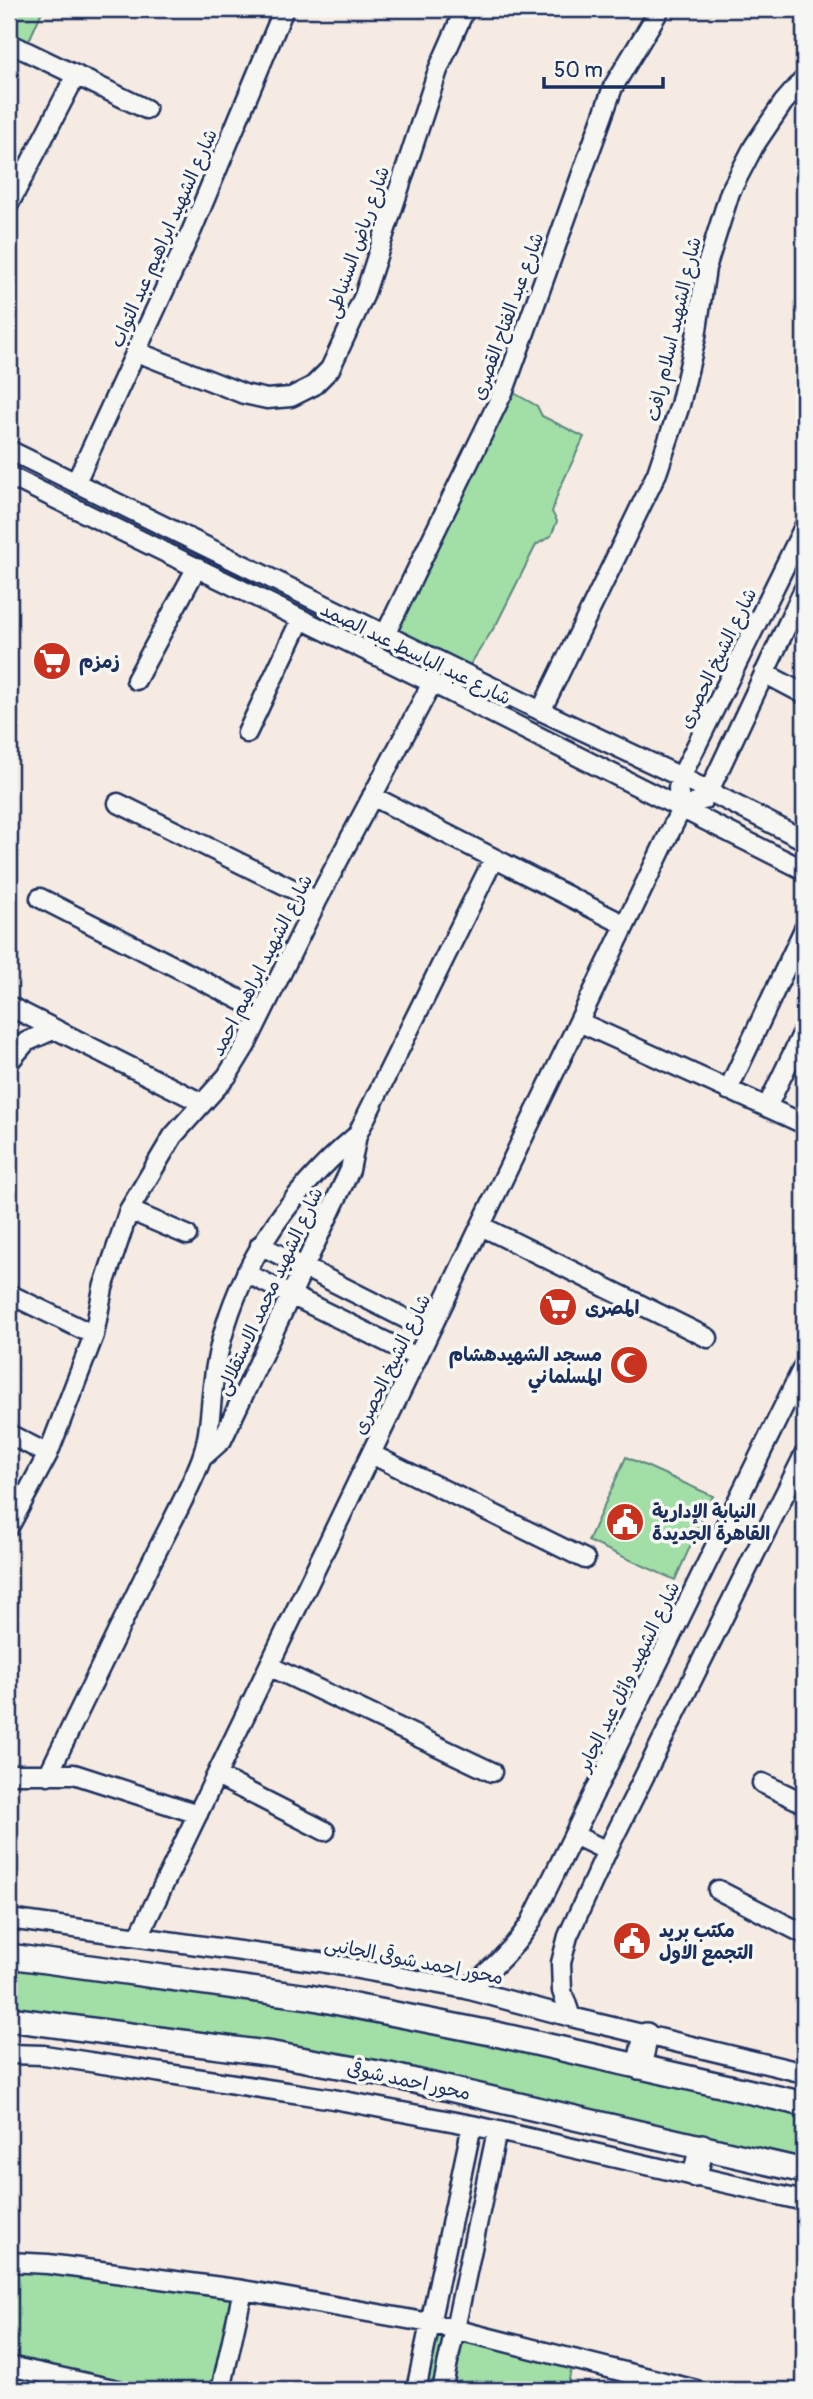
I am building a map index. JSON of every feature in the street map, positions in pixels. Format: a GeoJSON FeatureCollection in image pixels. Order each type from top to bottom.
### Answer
{"type":"FeatureCollection","features":[{"type":"Feature","properties":{"kind":"main road"},"geometry":{"type":"LineString","coordinates":[[9,1955],[309,1997],[496,2034],[804,2104]]}},
{"type":"Feature","properties":{"kind":"main road","name":"محور احمد شوقى"},"geometry":{"type":"LineString","coordinates":[[9,2019],[273,2054],[389,2074],[804,2171]]}},
{"type":"Feature","properties":{"kind":"main road"},"geometry":{"type":"LineString","coordinates":[[639,2067],[646,2035]]}},
{"type":"Feature","properties":{"kind":"main road"},"geometry":{"type":"LineString","coordinates":[[695,2175],[702,2146]]}},
{"type":"Feature","properties":{"kind":"street","name":"شارع الشهيد ابراهيم عبد التواب"},"geometry":{"type":"LineString","coordinates":[[76,482],[192,230],[284,9]]}},
{"type":"Feature","properties":{"kind":"street","name":"شارع رياض السنباطى"},"geometry":{"type":"LineString","coordinates":[[137,352],[244,394],[267,399],[291,397],[302,392],[313,386],[330,369],[364,296],[438,70],[465,9]]}},
{"type":"Feature","properties":{"kind":"street","name":"شارع عبد الفتاح القصرى"},"geometry":{"type":"LineString","coordinates":[[385,635],[505,388],[613,87],[660,9]]}},
{"type":"Feature","properties":{"kind":"street"},"geometry":{"type":"LineString","coordinates":[[9,43],[146,109]]}},
{"type":"Feature","properties":{"kind":"street"},"geometry":{"type":"LineString","coordinates":[[9,204],[76,75]]}},
{"type":"Feature","properties":{"kind":"street","name":"شارع الشهيد اسلام رافت"},"geometry":{"type":"LineString","coordinates":[[541,711],[657,473],[680,405],[696,337],[706,268],[730,192],[754,146],[783,103],[804,79]]}},
{"type":"Feature","properties":{"kind":"street","name":"شارع عبد الباسط عبد الصمد"},"geometry":{"type":"LineString","coordinates":[[9,450],[681,777],[804,840]]}},
{"type":"Feature","properties":{"kind":"street","name":"شارع عبد الباسط عبد الصمد"},"geometry":{"type":"LineString","coordinates":[[9,476],[432,683],[804,870]]}},
{"type":"Feature","properties":{"kind":"street","name":"شارع الشيخ الحصرى"},"geometry":{"type":"LineString","coordinates":[[139,1936],[681,809],[678,788],[681,777],[804,527]]}},
{"type":"Feature","properties":{"kind":"street"},"geometry":{"type":"LineString","coordinates":[[136,680],[197,567]]}},
{"type":"Feature","properties":{"kind":"street"},"geometry":{"type":"LineString","coordinates":[[681,809],[703,800],[709,791],[804,589]]}},
{"type":"Feature","properties":{"kind":"street"},"geometry":{"type":"LineString","coordinates":[[247,733],[301,619]]}},
{"type":"Feature","properties":{"kind":"street"},"geometry":{"type":"LineString","coordinates":[[764,673],[804,694]]}},
{"type":"Feature","properties":{"kind":"street","name":"شارع الشهيد ابراهيم احمد"},"geometry":{"type":"LineString","coordinates":[[9,1527],[48,1454],[94,1335],[103,1288],[129,1210],[173,1136],[227,1076],[432,683]]}},
{"type":"Feature","properties":{"kind":"street"},"geometry":{"type":"LineString","coordinates":[[372,796],[625,925]]}},
{"type":"Feature","properties":{"kind":"street"},"geometry":{"type":"LineString","coordinates":[[118,803],[317,901]]}},
{"type":"Feature","properties":{"kind":"street","name":"شارع الشهيد محمد الاستقلالى"},"geometry":{"type":"LineString","coordinates":[[202,1457],[222,1440],[350,1170],[357,1135],[494,858]]}},
{"type":"Feature","properties":{"kind":"street"},"geometry":{"type":"LineString","coordinates":[[40,898],[262,1012]]}},
{"type":"Feature","properties":{"kind":"street"},"geometry":{"type":"LineString","coordinates":[[728,1090],[804,929]]}},
{"type":"Feature","properties":{"kind":"street"},"geometry":{"type":"LineString","coordinates":[[9,1006],[202,1103]]}},
{"type":"Feature","properties":{"kind":"street"},"geometry":{"type":"LineString","coordinates":[[579,1022],[804,1125]]}},
{"type":"Feature","properties":{"kind":"street"},"geometry":{"type":"LineString","coordinates":[[9,1062],[26,1042],[55,1029]]}},
{"type":"Feature","properties":{"kind":"street"},"geometry":{"type":"LineString","coordinates":[[767,1107],[804,1030]]}},
{"type":"Feature","properties":{"kind":"street","name":"شارع الشهيد محمد الاستقلالى"},"geometry":{"type":"LineString","coordinates":[[48,1776],[202,1457],[216,1365],[228,1318],[246,1273],[260,1245],[303,1185],[329,1158],[357,1135]]}},
{"type":"Feature","properties":{"kind":"street"},"geometry":{"type":"LineString","coordinates":[[129,1210],[187,1235]]}},
{"type":"Feature","properties":{"kind":"street"},"geometry":{"type":"LineString","coordinates":[[481,1226],[708,1338]]}},
{"type":"Feature","properties":{"kind":"street"},"geometry":{"type":"LineString","coordinates":[[260,1245],[430,1331]]}},
{"type":"Feature","properties":{"kind":"street"},"geometry":{"type":"LineString","coordinates":[[246,1273],[417,1357]]}},
{"type":"Feature","properties":{"kind":"street"},"geometry":{"type":"LineString","coordinates":[[9,1294],[94,1335]]}},
{"type":"Feature","properties":{"kind":"street","name":"شارع الشهيد وائل عبد الجابر"},"geometry":{"type":"LineString","coordinates":[[466,1989],[513,1949],[530,1924],[804,1365]]}},
{"type":"Feature","properties":{"kind":"street"},"geometry":{"type":"LineString","coordinates":[[9,1434],[48,1454]]}},
{"type":"Feature","properties":{"kind":"street"},"geometry":{"type":"LineString","coordinates":[[371,1454],[585,1559]]}},
{"type":"Feature","properties":{"kind":"street"},"geometry":{"type":"LineString","coordinates":[[571,2017],[562,1991],[561,1963],[568,1936],[607,1851],[804,1455]]}},
{"type":"Feature","properties":{"kind":"street"},"geometry":{"type":"LineString","coordinates":[[269,1666],[492,1772]]}},
{"type":"Feature","properties":{"kind":"street"},"geometry":{"type":"LineString","coordinates":[[9,1774],[77,1775],[198,1814]]}},
{"type":"Feature","properties":{"kind":"street"},"geometry":{"type":"LineString","coordinates":[[216,1776],[325,1831]]}},
{"type":"Feature","properties":{"kind":"street"},"geometry":{"type":"LineString","coordinates":[[762,1783],[804,1803]]}},
{"type":"Feature","properties":{"kind":"street"},"geometry":{"type":"LineString","coordinates":[[574,1835],[607,1851]]}},
{"type":"Feature","properties":{"kind":"street"},"geometry":{"type":"LineString","coordinates":[[718,1890],[804,1934]]}},
{"type":"Feature","properties":{"kind":"street","name":"محور احمد شوقى الجانبى"},"geometry":{"type":"LineString","coordinates":[[9,1919],[320,1962],[466,1989],[804,2073]]}},
{"type":"Feature","properties":{"kind":"street"},"geometry":{"type":"LineString","coordinates":[[9,2054],[80,2060],[333,2099],[472,2125],[804,2201]]}},
{"type":"Feature","properties":{"kind":"street"},"geometry":{"type":"LineString","coordinates":[[416,2390],[472,2125]]}},
{"type":"Feature","properties":{"kind":"street"},"geometry":{"type":"LineString","coordinates":[[442,2390],[497,2131]]}},
{"type":"Feature","properties":{"kind":"street"},"geometry":{"type":"LineString","coordinates":[[9,2262],[48,2264],[243,2290],[430,2323],[696,2390]]}},
{"type":"Feature","properties":{"kind":"street"},"geometry":{"type":"LineString","coordinates":[[221,2390],[243,2290]]}},
{"type":"Feature","properties":{"kind":"street"},"geometry":{"type":"LineString","coordinates":[[9,2366],[118,2390]]}},
{"type":"Feature","properties":{"kind":"green space"},"geometry":{"type":"Polygon","coordinates":[[[9,9],[43,9],[28,43],[9,33],[9,9]]]}},
{"type":"Feature","properties":{"kind":"green space"},"geometry":{"type":"Polygon","coordinates":[[[505,388],[537,406],[542,416],[584,437],[559,490],[552,512],[557,521],[551,536],[536,545],[497,623],[464,674],[385,635],[505,388]]]}},
{"type":"Feature","properties":{"kind":"green space"},"geometry":{"type":"Polygon","coordinates":[[[626,1457],[713,1496],[675,1580],[588,1541],[626,1457]]]}},
{"type":"Feature","properties":{"kind":"green space"},"geometry":{"type":"Polygon","coordinates":[[[9,1956],[309,1997],[804,2104],[804,2171],[574,2117],[9,2019],[9,1956]]]}},
{"type":"Feature","properties":{"kind":"green space"},"geometry":{"type":"Polygon","coordinates":[[[9,2262],[243,2290],[221,2390],[118,2390],[9,2366],[9,2262]]]}},
{"type":"Feature","properties":{"kind":"green space"},"geometry":{"type":"Polygon","coordinates":[[[430,2323],[573,2359],[567,2390],[416,2390],[430,2323]]]}},
{"type":"Feature","properties":{"kind":"place","name":"زمزم"},"geometry":{"type":"Point","coordinates":[52,661]}},
{"type":"Feature","properties":{"kind":"place","name":"المصرى"},"geometry":{"type":"Point","coordinates":[558,1307]}},
{"type":"Feature","properties":{"kind":"place","name":"مسجد الشهيدهشام المسلماني"},"geometry":{"type":"Point","coordinates":[629,1365]}},
{"type":"Feature","properties":{"kind":"place","name":"النيابة الإدارية القاهرة الجديدة"},"geometry":{"type":"Point","coordinates":[625,1522]}},
{"type":"Feature","properties":{"kind":"place","name":"مكتب بريد التجمع الاول"},"geometry":{"type":"Point","coordinates":[632,1941]}}]}
